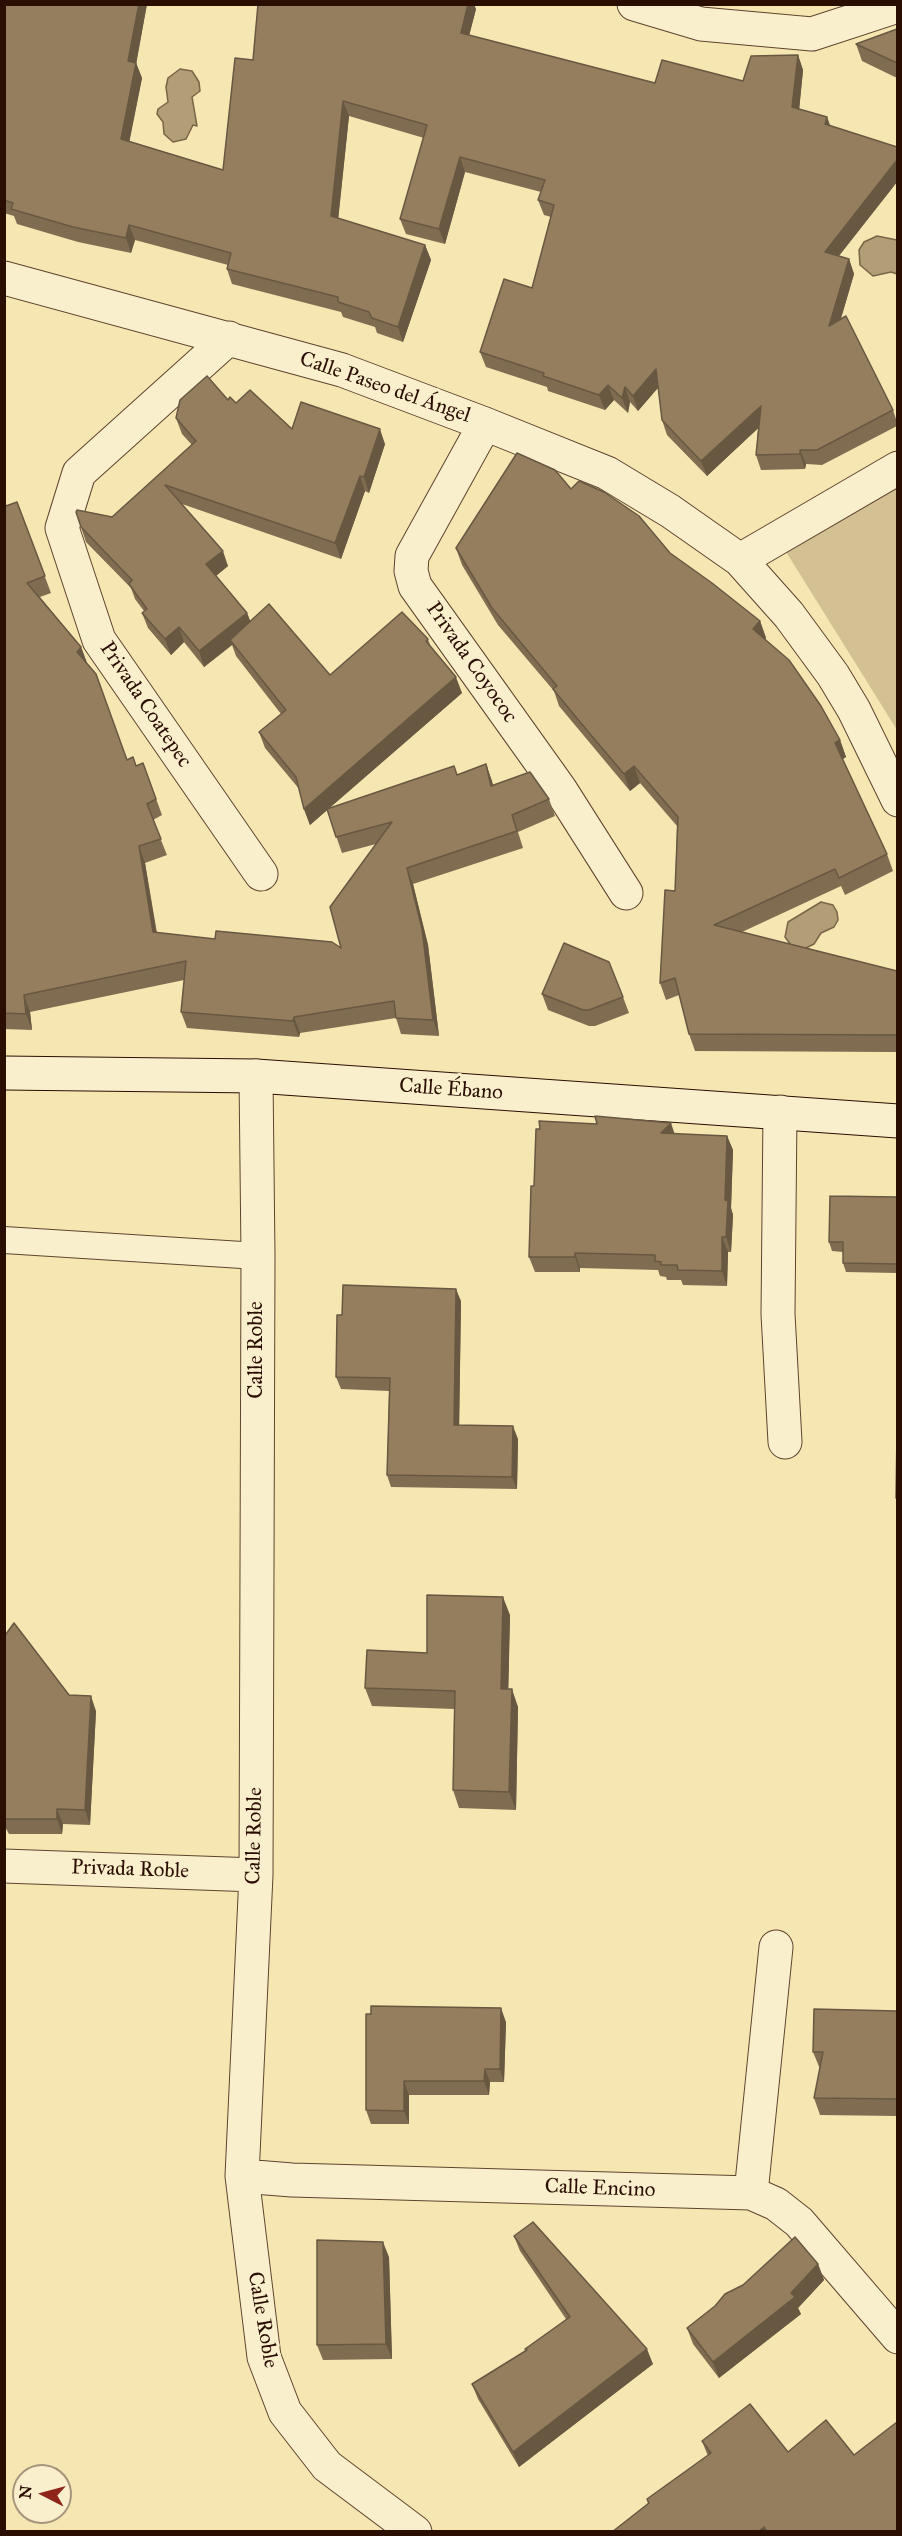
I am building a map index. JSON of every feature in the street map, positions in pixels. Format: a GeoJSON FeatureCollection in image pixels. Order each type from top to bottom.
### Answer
{"type":"FeatureCollection","features":[{"type":"Feature","properties":{"kind":"street"},"geometry":{"type":"LineString","coordinates":[[634,4],[700,24],[812,33],[897,6]]}},
{"type":"Feature","properties":{"kind":"street","name":"Calle Paseo del Ángel"},"geometry":{"type":"LineString","coordinates":[[4,278],[342,370],[608,473],[740,560],[789,615],[833,675],[854,710],[897,800]]}},
{"type":"Feature","properties":{"kind":"street","name":"Privada Coatepec"},"geometry":{"type":"LineString","coordinates":[[229,338],[80,472],[62,528],[99,640],[261,874]]}},
{"type":"Feature","properties":{"kind":"street","name":"Privada Coyococ"},"geometry":{"type":"LineString","coordinates":[[485,424],[412,556],[411,571],[415,586],[560,789],[626,893]]}},
{"type":"Feature","properties":{"kind":"street"},"geometry":{"type":"LineString","coordinates":[[740,560],[897,468]]}},
{"type":"Feature","properties":{"kind":"street","name":"Calle Ébano"},"geometry":{"type":"LineString","coordinates":[[4,1073],[256,1076],[897,1121]]}},
{"type":"Feature","properties":{"kind":"street","name":"Calle Roble"},"geometry":{"type":"LineString","coordinates":[[256,1076],[258,1256],[256,1875],[242,2176],[264,2357],[285,2412],[327,2466],[415,2532]]}},
{"type":"Feature","properties":{"kind":"street"},"geometry":{"type":"LineString","coordinates":[[780,1112],[778,1314],[785,1442]]}},
{"type":"Feature","properties":{"kind":"street","name":"Privada Roble"},"geometry":{"type":"LineString","coordinates":[[4,1866],[256,1875]]}},
{"type":"Feature","properties":{"kind":"street"},"geometry":{"type":"LineString","coordinates":[[751,2193],[776,1947]]}},
{"type":"Feature","properties":{"kind":"street","name":"Calle Encino"},"geometry":{"type":"LineString","coordinates":[[242,2176],[292,2180],[751,2193],[776,2205],[799,2222],[897,2337]]}},
{"type":"Feature","properties":{"kind":"lane"},"geometry":{"type":"LineString","coordinates":[[4,1240],[258,1256]]}},
{"type":"Feature","properties":{"kind":"shaded area"},"geometry":{"type":"Polygon","coordinates":[[[180,69],[192,71],[199,82],[200,91],[192,97],[197,126],[193,125],[186,139],[173,142],[164,134],[163,122],[157,114],[158,109],[168,102],[166,87],[168,78],[180,69]]]}},
{"type":"Feature","properties":{"kind":"shaded area"},"geometry":{"type":"Polygon","coordinates":[[[877,236],[897,240],[897,274],[891,272],[873,276],[860,265],[859,250],[864,242],[877,236]]]}},
{"type":"Feature","properties":{"kind":"shaded area"},"geometry":{"type":"Polygon","coordinates":[[[897,483],[897,730],[783,547],[897,483]]]}},
{"type":"Feature","properties":{"kind":"shaded area"},"geometry":{"type":"Polygon","coordinates":[[[821,902],[833,905],[837,912],[838,920],[834,927],[821,933],[814,944],[802,950],[793,948],[785,937],[788,922],[821,902]]]}},
{"type":"Feature","properties":{"kind":"building"},"geometry":{"type":"Polygon","coordinates":[[[4,4],[139,4],[128,61],[136,63],[121,139],[223,170],[235,58],[253,60],[258,4],[468,4],[461,33],[655,83],[662,60],[743,81],[751,56],[798,55],[792,107],[827,117],[825,124],[897,147],[897,160],[825,252],[849,259],[829,326],[846,316],[893,410],[817,450],[800,450],[800,454],[756,455],[761,406],[701,461],[662,420],[656,369],[633,396],[625,387],[622,398],[608,385],[599,395],[543,376],[544,373],[480,352],[504,279],[532,288],[554,205],[538,200],[545,180],[460,157],[439,229],[400,219],[427,125],[343,101],[331,216],[425,245],[398,327],[372,318],[369,312],[338,302],[338,297],[227,269],[231,253],[129,225],[126,238],[73,227],[11,209],[13,203],[4,200],[4,4]]]}},
{"type":"Feature","properties":{"kind":"building"},"geometry":{"type":"Polygon","coordinates":[[[897,29],[897,63],[856,44],[897,29]]]}},
{"type":"Feature","properties":{"kind":"building"},"geometry":{"type":"Polygon","coordinates":[[[207,376],[228,400],[230,397],[236,403],[250,390],[292,429],[301,402],[380,429],[364,477],[360,476],[335,543],[165,485],[223,551],[206,564],[247,613],[199,651],[179,627],[165,639],[142,613],[147,609],[129,584],[132,580],[81,527],[76,512],[77,510],[112,517],[196,441],[176,418],[180,400],[207,376]]]}},
{"type":"Feature","properties":{"kind":"building"},"geometry":{"type":"Polygon","coordinates":[[[517,453],[555,470],[571,489],[579,481],[604,492],[639,516],[670,553],[760,621],[753,629],[789,660],[821,706],[840,740],[835,743],[887,854],[839,878],[835,869],[714,925],[897,971],[897,1035],[689,1034],[675,978],[660,983],[665,890],[675,891],[678,817],[634,766],[624,774],[580,722],[553,689],[557,686],[492,608],[456,548],[517,453]]]}},
{"type":"Feature","properties":{"kind":"building"},"geometry":{"type":"Polygon","coordinates":[[[4,501],[6,506],[17,502],[45,576],[27,583],[81,647],[77,652],[96,674],[127,760],[133,757],[136,766],[143,763],[156,799],[147,804],[161,839],[139,846],[153,932],[215,939],[216,931],[332,942],[341,948],[330,907],[392,822],[336,837],[327,809],[454,766],[457,775],[486,764],[491,786],[530,772],[549,799],[512,815],[517,831],[407,868],[422,929],[433,1020],[396,1018],[394,1001],[294,1017],[293,1021],[181,1012],[186,961],[24,995],[26,1014],[4,1013],[4,501]]]}},
{"type":"Feature","properties":{"kind":"building"},"geometry":{"type":"Polygon","coordinates":[[[269,604],[330,675],[402,612],[428,639],[426,641],[456,677],[304,809],[296,777],[259,732],[286,710],[230,640],[269,604]]]}},
{"type":"Feature","properties":{"kind":"building"},"geometry":{"type":"Polygon","coordinates":[[[564,943],[609,962],[623,997],[589,1010],[583,1010],[542,994],[564,943]]]}},
{"type":"Feature","properties":{"kind":"building"},"geometry":{"type":"Polygon","coordinates":[[[595,1116],[671,1123],[661,1133],[727,1136],[725,1200],[728,1201],[726,1237],[722,1237],[722,1271],[678,1270],[677,1265],[661,1265],[661,1262],[655,1261],[655,1255],[575,1253],[575,1257],[529,1257],[531,1186],[534,1186],[536,1129],[540,1129],[539,1121],[597,1124],[595,1116]]]}},
{"type":"Feature","properties":{"kind":"building"},"geometry":{"type":"Polygon","coordinates":[[[830,1196],[897,1197],[897,1264],[843,1263],[843,1242],[829,1242],[830,1196]]]}},
{"type":"Feature","properties":{"kind":"building"},"geometry":{"type":"Polygon","coordinates":[[[343,1285],[456,1289],[454,1425],[513,1426],[512,1477],[387,1475],[390,1378],[336,1377],[337,1315],[342,1315],[343,1285]]]}},
{"type":"Feature","properties":{"kind":"building"},"geometry":{"type":"Polygon","coordinates":[[[897,1432],[897,1498],[896,1498],[897,1432]]]}},
{"type":"Feature","properties":{"kind":"building"},"geometry":{"type":"Polygon","coordinates":[[[427,1595],[503,1597],[501,1689],[512,1689],[509,1792],[453,1790],[455,1691],[365,1688],[367,1650],[427,1653],[427,1595]]]}},
{"type":"Feature","properties":{"kind":"building"},"geometry":{"type":"Polygon","coordinates":[[[14,1623],[69,1695],[91,1696],[85,1810],[57,1809],[57,1819],[4,1819],[4,1633],[6,1634],[14,1623]]]}},
{"type":"Feature","properties":{"kind":"building"},"geometry":{"type":"Polygon","coordinates":[[[371,2006],[501,2008],[500,2069],[485,2069],[484,2081],[404,2081],[404,2111],[366,2110],[366,2014],[371,2014],[371,2006]]]}},
{"type":"Feature","properties":{"kind":"building"},"geometry":{"type":"Polygon","coordinates":[[[814,2009],[897,2011],[897,2099],[814,2098],[823,2052],[813,2052],[814,2009]]]}},
{"type":"Feature","properties":{"kind":"building"},"geometry":{"type":"Polygon","coordinates":[[[533,2222],[647,2349],[513,2452],[472,2384],[527,2350],[525,2349],[570,2317],[514,2236],[533,2222]]]}},
{"type":"Feature","properties":{"kind":"building"},"geometry":{"type":"Polygon","coordinates":[[[795,2237],[818,2264],[791,2293],[795,2297],[713,2362],[687,2328],[715,2306],[725,2294],[743,2285],[795,2237]]]}},
{"type":"Feature","properties":{"kind":"building"},"geometry":{"type":"Polygon","coordinates":[[[317,2240],[383,2242],[386,2344],[317,2345],[317,2240]]]}},
{"type":"Feature","properties":{"kind":"building"},"geometry":{"type":"Polygon","coordinates":[[[750,2404],[788,2452],[826,2420],[854,2455],[897,2422],[897,2532],[767,2532],[764,2527],[758,2532],[612,2532],[649,2503],[647,2499],[711,2453],[702,2441],[750,2404]]]}}]}
